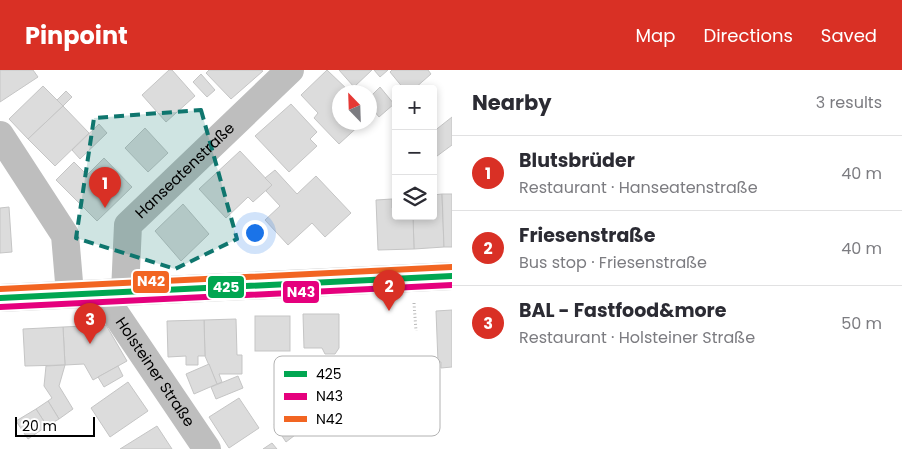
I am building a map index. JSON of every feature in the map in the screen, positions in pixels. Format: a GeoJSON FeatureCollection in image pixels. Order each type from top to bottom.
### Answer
{"type":"FeatureCollection","features":[{"type":"Feature","properties":{"kind":"main road"},"geometry":{"type":"LineString","coordinates":[[0,298],[452,276]]}},
{"type":"Feature","properties":{"kind":"street","name":"Hanseatenstraße"},"geometry":{"type":"LineString","coordinates":[[118,292],[128,225],[290,70]]}},
{"type":"Feature","properties":{"kind":"street"},"geometry":{"type":"LineString","coordinates":[[0,135],[65,235],[70,294]]}},
{"type":"Feature","properties":{"kind":"street","name":"Holsteiner Straße"},"geometry":{"type":"LineString","coordinates":[[118,292],[113,310],[207,449]]}},
{"type":"Feature","properties":{"kind":"highlighted area"},"geometry":{"type":"Polygon","coordinates":[[[201,110],[237,239],[175,269],[76,238],[94,118],[201,110]]]}},
{"type":"Feature","properties":{"kind":"building"},"geometry":{"type":"Polygon","coordinates":[[[0,70],[33,70],[38,77],[0,102],[0,70]]]}},
{"type":"Feature","properties":{"kind":"building"},"geometry":{"type":"Polygon","coordinates":[[[169,70],[172,70],[195,96],[166,122],[142,95],[169,70]]]}},
{"type":"Feature","properties":{"kind":"building"},"geometry":{"type":"Polygon","coordinates":[[[209,70],[263,71],[231,99],[206,73],[209,70]]]}},
{"type":"Feature","properties":{"kind":"building"},"geometry":{"type":"Polygon","coordinates":[[[327,70],[343,85],[332,85],[332,130],[354,130],[339,144],[314,118],[318,113],[301,95],[327,70]]]}},
{"type":"Feature","properties":{"kind":"building"},"geometry":{"type":"Polygon","coordinates":[[[339,70],[372,70],[356,85],[352,85],[339,70]]]}},
{"type":"Feature","properties":{"kind":"building"},"geometry":{"type":"Polygon","coordinates":[[[374,70],[388,70],[380,77],[374,70]]]}},
{"type":"Feature","properties":{"kind":"building"},"geometry":{"type":"Polygon","coordinates":[[[392,70],[428,70],[431,74],[419,85],[401,85],[390,72],[392,70]]]}},
{"type":"Feature","properties":{"kind":"building"},"geometry":{"type":"Polygon","coordinates":[[[201,74],[215,90],[207,97],[193,82],[201,74]]]}},
{"type":"Feature","properties":{"kind":"building"},"geometry":{"type":"Polygon","coordinates":[[[43,86],[63,106],[28,139],[9,119],[43,86]]]}},
{"type":"Feature","properties":{"kind":"building"},"geometry":{"type":"Polygon","coordinates":[[[380,87],[392,102],[392,106],[379,117],[377,115],[377,90],[380,87]]]}},
{"type":"Feature","properties":{"kind":"building"},"geometry":{"type":"Polygon","coordinates":[[[66,91],[72,97],[63,106],[57,100],[66,91]]]}},
{"type":"Feature","properties":{"kind":"building"},"geometry":{"type":"Polygon","coordinates":[[[291,104],[317,132],[310,139],[317,146],[289,172],[255,136],[291,104]]]}},
{"type":"Feature","properties":{"kind":"building"},"geometry":{"type":"Polygon","coordinates":[[[63,106],[89,133],[55,166],[28,139],[63,106]]]}},
{"type":"Feature","properties":{"kind":"building"},"geometry":{"type":"Polygon","coordinates":[[[452,117],[452,145],[437,156],[437,130],[452,117]]]}},
{"type":"Feature","properties":{"kind":"building"},"geometry":{"type":"Polygon","coordinates":[[[99,124],[107,133],[80,159],[72,150],[99,124]]]}},
{"type":"Feature","properties":{"kind":"building"},"geometry":{"type":"Polygon","coordinates":[[[145,128],[168,153],[148,172],[125,148],[145,128]]]}},
{"type":"Feature","properties":{"kind":"building"},"geometry":{"type":"Polygon","coordinates":[[[240,151],[272,185],[253,202],[248,197],[226,218],[199,189],[240,151]]]}},
{"type":"Feature","properties":{"kind":"building"},"geometry":{"type":"Polygon","coordinates":[[[104,158],[132,187],[97,221],[56,180],[74,162],[87,175],[104,158]]]}},
{"type":"Feature","properties":{"kind":"building"},"geometry":{"type":"Polygon","coordinates":[[[275,170],[297,194],[316,176],[351,213],[325,237],[312,223],[288,245],[265,220],[280,206],[266,191],[272,185],[265,178],[275,170]]]}},
{"type":"Feature","properties":{"kind":"building"},"geometry":{"type":"Polygon","coordinates":[[[442,194],[444,247],[414,249],[413,220],[437,220],[437,195],[442,194]]]}},
{"type":"Feature","properties":{"kind":"building"},"geometry":{"type":"Polygon","coordinates":[[[442,194],[452,194],[452,247],[444,247],[442,194]]]}},
{"type":"Feature","properties":{"kind":"building"},"geometry":{"type":"Polygon","coordinates":[[[392,199],[392,220],[413,220],[414,249],[378,250],[376,200],[392,199]]]}},
{"type":"Feature","properties":{"kind":"building"},"geometry":{"type":"Polygon","coordinates":[[[183,204],[209,234],[181,261],[155,231],[183,204]]]}},
{"type":"Feature","properties":{"kind":"building"},"geometry":{"type":"Polygon","coordinates":[[[9,207],[12,252],[0,253],[0,208],[9,207]]]}},
{"type":"Feature","properties":{"kind":"building"},"geometry":{"type":"Polygon","coordinates":[[[452,310],[452,367],[441,368],[440,356],[438,356],[436,311],[452,310]]]}},
{"type":"Feature","properties":{"kind":"building"},"geometry":{"type":"Polygon","coordinates":[[[303,314],[339,314],[339,348],[335,354],[325,354],[322,348],[304,348],[303,314]]]}},
{"type":"Feature","properties":{"kind":"building"},"geometry":{"type":"Polygon","coordinates":[[[255,316],[290,316],[290,351],[255,351],[255,316]]]}},
{"type":"Feature","properties":{"kind":"building"},"geometry":{"type":"Polygon","coordinates":[[[236,319],[237,355],[242,355],[242,374],[219,374],[222,382],[217,384],[205,356],[204,320],[236,319]]]}},
{"type":"Feature","properties":{"kind":"building"},"geometry":{"type":"Polygon","coordinates":[[[204,320],[205,356],[198,356],[198,365],[186,365],[186,356],[168,357],[167,321],[204,320]]]}},
{"type":"Feature","properties":{"kind":"building"},"geometry":{"type":"Polygon","coordinates":[[[106,325],[127,361],[93,380],[84,364],[65,365],[63,327],[106,325]]]}},
{"type":"Feature","properties":{"kind":"building"},"geometry":{"type":"Polygon","coordinates":[[[63,327],[65,365],[25,366],[23,329],[63,327]]]}},
{"type":"Feature","properties":{"kind":"building"},"geometry":{"type":"Polygon","coordinates":[[[209,364],[217,384],[194,394],[186,374],[209,364]]]}},
{"type":"Feature","properties":{"kind":"building"},"geometry":{"type":"Polygon","coordinates":[[[65,365],[59,386],[73,409],[59,419],[48,401],[52,398],[44,386],[46,366],[65,365]]]}},
{"type":"Feature","properties":{"kind":"building"},"geometry":{"type":"Polygon","coordinates":[[[118,366],[123,376],[104,387],[98,377],[118,366]]]}},
{"type":"Feature","properties":{"kind":"building"},"geometry":{"type":"Polygon","coordinates":[[[238,376],[243,388],[216,399],[211,387],[238,376]]]}},
{"type":"Feature","properties":{"kind":"building"},"geometry":{"type":"Polygon","coordinates":[[[128,382],[148,411],[110,437],[91,408],[128,382]]]}},
{"type":"Feature","properties":{"kind":"building"},"geometry":{"type":"Polygon","coordinates":[[[239,398],[259,428],[229,448],[209,417],[239,398]]]}},
{"type":"Feature","properties":{"kind":"building"},"geometry":{"type":"Polygon","coordinates":[[[48,401],[59,419],[47,426],[36,409],[48,401]]]}},
{"type":"Feature","properties":{"kind":"building"},"geometry":{"type":"Polygon","coordinates":[[[36,409],[47,426],[28,439],[16,421],[36,409]]]}},
{"type":"Feature","properties":{"kind":"building"},"geometry":{"type":"Polygon","coordinates":[[[157,426],[172,449],[120,449],[157,426]]]}},
{"type":"Feature","properties":{"kind":"building"},"geometry":{"type":"Polygon","coordinates":[[[282,436],[294,436],[286,442],[282,436]]]}},
{"type":"Feature","properties":{"kind":"building"},"geometry":{"type":"Polygon","coordinates":[[[272,443],[277,449],[263,449],[272,443]]]}},
{"type":"Feature","properties":{"kind":"transit line","name":"N42"},"geometry":{"type":"LineString","coordinates":[[0,289],[452,267]]}},
{"type":"Feature","properties":{"kind":"transit line","name":"425"},"geometry":{"type":"LineString","coordinates":[[0,298],[452,276]]}},
{"type":"Feature","properties":{"kind":"transit line","name":"N43"},"geometry":{"type":"LineString","coordinates":[[0,307],[452,285]]}},
{"type":"Feature","properties":{"kind":"place","name":"Blutsbrüder"},"geometry":{"type":"Point","coordinates":[105,208]}},
{"type":"Feature","properties":{"kind":"place","name":"Friesenstraße"},"geometry":{"type":"Point","coordinates":[389,311]}},
{"type":"Feature","properties":{"kind":"place","name":"BAL - Fastfood&more"},"geometry":{"type":"Point","coordinates":[90,344]}}]}
